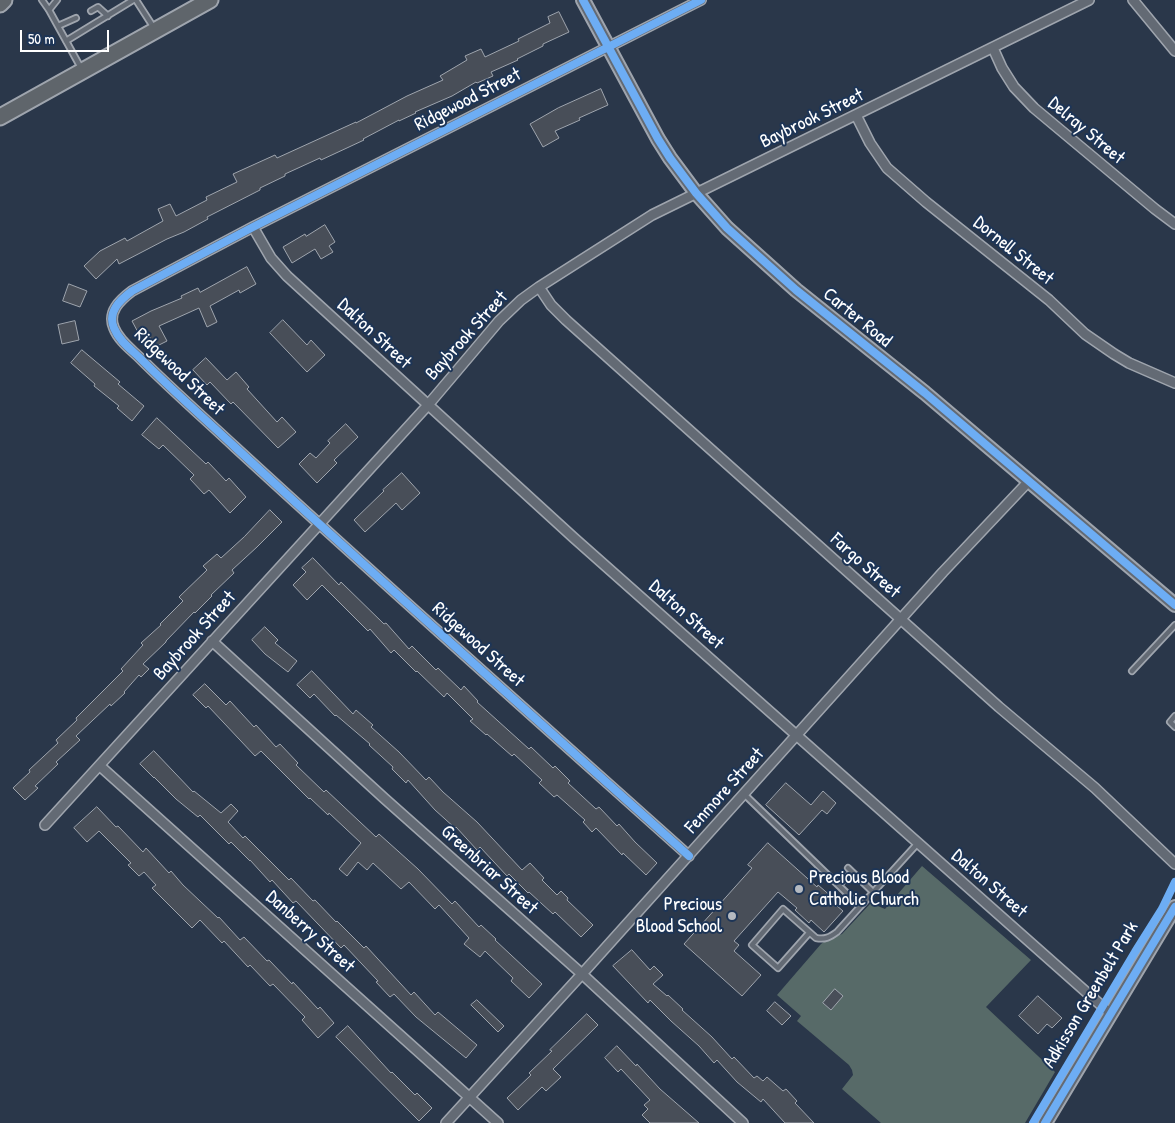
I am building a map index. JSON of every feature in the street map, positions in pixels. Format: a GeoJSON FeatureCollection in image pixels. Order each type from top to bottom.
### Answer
{"type":"FeatureCollection","features":[{"type":"Feature","properties":{"kind":"main road"},"geometry":{"type":"LineString","coordinates":[[0,4],[4,0]]}},
{"type":"Feature","properties":{"kind":"main road"},"geometry":{"type":"LineString","coordinates":[[0,117],[210,0]]}},
{"type":"Feature","properties":{"kind":"main road","name":"Carter Road"},"geometry":{"type":"LineString","coordinates":[[583,0],[658,139],[696,194],[727,228],[796,290],[925,393],[1175,605]]}},
{"type":"Feature","properties":{"kind":"main road"},"geometry":{"type":"LineString","coordinates":[[1046,1123],[1175,907]]}},
{"type":"Feature","properties":{"kind":"street","name":"Ridgewood Street"},"geometry":{"type":"LineString","coordinates":[[689,856],[158,377],[118,336],[113,327],[112,318],[115,308],[122,298],[132,290],[701,0]]}},
{"type":"Feature","properties":{"kind":"street","name":"Baybrook Street"},"geometry":{"type":"LineString","coordinates":[[45,825],[428,404],[499,321],[521,300],[539,286],[652,215],[1089,0]]}},
{"type":"Feature","properties":{"kind":"street"},"geometry":{"type":"LineString","coordinates":[[1133,0],[1175,51]]}},
{"type":"Feature","properties":{"kind":"street","name":"Delray Street"},"geometry":{"type":"LineString","coordinates":[[994,48],[1002,68],[1014,86],[1034,108],[1175,224]]}},
{"type":"Feature","properties":{"kind":"street","name":"Dornell Street"},"geometry":{"type":"LineString","coordinates":[[856,116],[870,143],[887,168],[926,202],[1049,300],[1085,334],[1129,363],[1175,383]]}},
{"type":"Feature","properties":{"kind":"street","name":"Dalton Street"},"geometry":{"type":"LineString","coordinates":[[253,227],[271,258],[287,276],[574,538],[1111,1014]]}},
{"type":"Feature","properties":{"kind":"street","name":"Fargo Street"},"geometry":{"type":"LineString","coordinates":[[539,286],[551,305],[566,320],[901,620],[1094,788],[1175,864]]}},
{"type":"Feature","properties":{"kind":"street","name":"Fenmore Street"},"geometry":{"type":"LineString","coordinates":[[446,1123],[689,856],[943,572],[1028,482]]}},
{"type":"Feature","properties":{"kind":"street","name":"Greenbriar Street"},"geometry":{"type":"LineString","coordinates":[[212,641],[385,800],[582,974],[743,1123]]}},
{"type":"Feature","properties":{"kind":"street","name":"Danberry Street"},"geometry":{"type":"LineString","coordinates":[[100,766],[498,1123]]}},
{"type":"Feature","properties":{"kind":"lane"},"geometry":{"type":"LineString","coordinates":[[42,0],[83,70]]}},
{"type":"Feature","properties":{"kind":"lane"},"geometry":{"type":"LineString","coordinates":[[49,10],[57,0]]}},
{"type":"Feature","properties":{"kind":"lane"},"geometry":{"type":"LineString","coordinates":[[66,41],[134,0],[156,30]]}},
{"type":"Feature","properties":{"kind":"lane"},"geometry":{"type":"LineString","coordinates":[[91,11],[98,7],[108,16]]}},
{"type":"Feature","properties":{"kind":"lane"},"geometry":{"type":"LineString","coordinates":[[58,26],[76,18]]}},
{"type":"Feature","properties":{"kind":"lane"},"geometry":{"type":"LineString","coordinates":[[1132,671],[1175,625]]}},
{"type":"Feature","properties":{"kind":"lane"},"geometry":{"type":"LineString","coordinates":[[1175,716],[1170,722],[1175,726]]}},
{"type":"Feature","properties":{"kind":"lane"},"geometry":{"type":"LineString","coordinates":[[744,794],[860,906]]}},
{"type":"Feature","properties":{"kind":"lane"},"geometry":{"type":"LineString","coordinates":[[810,933],[778,968],[752,945],[783,909],[816,938],[829,937],[837,932],[918,843]]}},
{"type":"Feature","properties":{"kind":"lane"},"geometry":{"type":"LineString","coordinates":[[839,885],[850,870],[873,892]]}},
{"type":"Feature","properties":{"kind":"shaded area"},"geometry":{"type":"Polygon","coordinates":[[[922,866],[1031,960],[986,1007],[1055,1072],[1025,1123],[881,1123],[842,1089],[853,1075],[849,1065],[797,1021],[801,1016],[777,995],[821,944],[842,934],[870,904],[885,909],[922,866]]]}},
{"type":"Feature","properties":{"kind":"building"},"geometry":{"type":"Polygon","coordinates":[[[559,12],[569,32],[543,44],[543,46],[518,60],[491,72],[493,76],[476,82],[452,96],[415,112],[364,140],[285,174],[285,176],[260,188],[260,190],[207,217],[208,219],[119,264],[117,259],[96,279],[84,266],[100,251],[125,238],[127,241],[163,221],[158,209],[170,204],[176,216],[207,200],[206,197],[237,182],[233,174],[275,155],[277,158],[356,123],[407,96],[443,80],[440,76],[467,60],[465,56],[481,49],[485,57],[519,41],[518,39],[550,23],[548,17],[559,12]]]}},
{"type":"Feature","properties":{"kind":"building"},"geometry":{"type":"Polygon","coordinates":[[[601,89],[608,105],[555,131],[559,138],[543,147],[530,124],[558,108],[601,89]]]}},
{"type":"Feature","properties":{"kind":"building"},"geometry":{"type":"Polygon","coordinates":[[[325,225],[335,242],[329,246],[333,252],[321,259],[315,249],[292,263],[283,247],[325,225]]]}},
{"type":"Feature","properties":{"kind":"building"},"geometry":{"type":"Polygon","coordinates":[[[247,267],[256,284],[240,293],[239,290],[210,306],[217,322],[207,327],[199,308],[159,326],[167,341],[155,347],[147,332],[140,336],[132,321],[182,298],[181,296],[198,288],[200,292],[247,267]]]}},
{"type":"Feature","properties":{"kind":"building"},"geometry":{"type":"Polygon","coordinates":[[[69,284],[87,291],[80,307],[63,301],[69,284]]]}},
{"type":"Feature","properties":{"kind":"building"},"geometry":{"type":"Polygon","coordinates":[[[283,320],[307,345],[311,340],[325,355],[307,372],[270,333],[283,320]]]}},
{"type":"Feature","properties":{"kind":"building"},"geometry":{"type":"Polygon","coordinates":[[[75,321],[79,340],[62,344],[58,325],[75,321]]]}},
{"type":"Feature","properties":{"kind":"building"},"geometry":{"type":"Polygon","coordinates":[[[82,350],[120,382],[118,384],[144,406],[132,421],[117,408],[119,406],[94,386],[95,384],[71,363],[82,350]]]}},
{"type":"Feature","properties":{"kind":"building"},"geometry":{"type":"Polygon","coordinates":[[[206,358],[227,380],[236,372],[249,387],[247,389],[277,422],[282,417],[296,432],[278,448],[233,402],[231,404],[210,382],[207,385],[193,370],[206,358]]]}},
{"type":"Feature","properties":{"kind":"building"},"geometry":{"type":"Polygon","coordinates":[[[157,418],[206,464],[208,462],[226,481],[229,478],[246,497],[230,513],[209,490],[204,494],[190,479],[194,475],[163,445],[159,449],[142,435],[157,418]]]}},
{"type":"Feature","properties":{"kind":"building"},"geometry":{"type":"Polygon","coordinates":[[[346,424],[358,437],[334,460],[337,463],[317,483],[299,464],[310,453],[316,458],[330,443],[328,441],[346,424]]]}},
{"type":"Feature","properties":{"kind":"building"},"geometry":{"type":"Polygon","coordinates":[[[402,473],[420,493],[402,510],[396,503],[365,532],[354,520],[402,473]]]}},
{"type":"Feature","properties":{"kind":"building"},"geometry":{"type":"Polygon","coordinates":[[[270,510],[282,522],[232,570],[234,573],[143,664],[149,669],[141,677],[139,675],[125,693],[111,706],[110,704],[76,736],[80,740],[56,762],[58,764],[35,786],[38,788],[25,800],[13,788],[58,743],[56,740],[123,671],[121,669],[143,645],[141,643],[183,601],[179,597],[207,570],[203,566],[217,554],[221,558],[270,510]]]}},
{"type":"Feature","properties":{"kind":"building"},"geometry":{"type":"Polygon","coordinates":[[[313,558],[339,585],[341,582],[384,624],[386,623],[409,649],[412,646],[436,670],[438,668],[461,690],[464,686],[477,702],[529,749],[531,747],[553,768],[555,766],[570,781],[568,783],[596,809],[599,807],[617,826],[619,824],[657,863],[646,875],[623,853],[622,855],[596,828],[592,832],[583,822],[585,820],[557,795],[554,797],[539,783],[542,780],[514,754],[512,756],[470,721],[473,719],[447,693],[444,697],[394,650],[391,653],[370,629],[368,631],[322,585],[307,600],[293,585],[306,572],[302,568],[313,558]]]}},
{"type":"Feature","properties":{"kind":"building"},"geometry":{"type":"Polygon","coordinates":[[[265,627],[278,640],[275,643],[297,661],[288,672],[265,654],[252,640],[265,627]]]}},
{"type":"Feature","properties":{"kind":"building"},"geometry":{"type":"Polygon","coordinates":[[[312,671],[353,714],[356,710],[426,780],[429,777],[477,822],[522,870],[530,863],[544,878],[542,880],[557,895],[561,891],[568,898],[567,900],[593,925],[581,937],[555,912],[553,914],[528,893],[509,874],[507,876],[480,847],[477,850],[456,827],[435,810],[408,780],[406,783],[370,744],[335,716],[314,694],[310,698],[297,685],[312,671]]]}},
{"type":"Feature","properties":{"kind":"building"},"geometry":{"type":"Polygon","coordinates":[[[205,684],[226,705],[230,701],[276,747],[280,744],[298,763],[296,765],[324,792],[326,790],[376,837],[379,834],[418,869],[452,904],[455,901],[479,927],[481,925],[496,939],[542,984],[529,998],[511,981],[513,978],[485,951],[480,957],[464,944],[469,938],[439,905],[435,909],[409,882],[401,889],[373,863],[367,870],[358,862],[347,876],[339,869],[361,843],[329,813],[328,815],[309,799],[261,751],[255,756],[208,706],[206,708],[193,695],[205,684]]]}},
{"type":"Feature","properties":{"kind":"building"},"geometry":{"type":"Polygon","coordinates":[[[154,751],[193,792],[221,813],[231,804],[238,811],[228,822],[243,838],[245,836],[289,880],[291,878],[364,948],[366,946],[411,995],[414,992],[435,1015],[438,1012],[477,1045],[466,1058],[416,1017],[394,994],[390,997],[376,982],[378,981],[344,945],[341,948],[296,901],[293,903],[272,880],[270,882],[231,842],[229,844],[200,815],[198,817],[154,778],[140,764],[154,751]]]}},
{"type":"Feature","properties":{"kind":"building"},"geometry":{"type":"Polygon","coordinates":[[[786,783],[811,805],[823,791],[836,803],[827,814],[822,810],[799,835],[766,805],[786,783]]]}},
{"type":"Feature","properties":{"kind":"building"},"geometry":{"type":"Polygon","coordinates":[[[97,807],[143,852],[146,848],[169,873],[171,871],[240,940],[244,937],[292,984],[293,982],[318,1009],[320,1007],[334,1023],[318,1038],[302,1020],[305,1017],[273,984],[270,986],[250,965],[248,967],[224,941],[222,943],[200,920],[192,928],[152,888],[156,885],[144,872],[139,876],[128,865],[131,863],[99,831],[87,842],[74,828],[97,807]]]}},
{"type":"Feature","properties":{"kind":"building","name":"Precious Blood School"},"geometry":{"type":"Polygon","coordinates":[[[768,843],[817,887],[818,885],[832,897],[830,900],[843,911],[824,932],[811,920],[809,923],[795,910],[797,908],[778,892],[734,941],[739,945],[734,951],[761,975],[742,996],[684,944],[752,868],[748,865],[768,843]]]}},
{"type":"Feature","properties":{"kind":"building"},"geometry":{"type":"Polygon","coordinates":[[[632,950],[650,970],[654,966],[663,975],[653,984],[668,995],[732,1059],[734,1057],[754,1078],[757,1076],[763,1081],[767,1077],[783,1091],[786,1089],[797,1101],[795,1103],[814,1123],[785,1123],[763,1099],[761,1102],[737,1082],[717,1060],[714,1063],[699,1046],[650,1000],[648,1003],[613,966],[632,950]]]}},
{"type":"Feature","properties":{"kind":"building"},"geometry":{"type":"Polygon","coordinates":[[[835,989],[843,996],[831,1010],[823,1003],[835,989]]]}},
{"type":"Feature","properties":{"kind":"building"},"geometry":{"type":"Polygon","coordinates":[[[1038,996],[1062,1018],[1052,1028],[1047,1024],[1038,1034],[1019,1016],[1038,996]]]}},
{"type":"Feature","properties":{"kind":"building"},"geometry":{"type":"Polygon","coordinates":[[[477,1000],[504,1026],[498,1032],[471,1005],[477,1000]]]}},
{"type":"Feature","properties":{"kind":"building"},"geometry":{"type":"Polygon","coordinates":[[[775,1002],[791,1016],[782,1025],[767,1011],[775,1002]]]}},
{"type":"Feature","properties":{"kind":"building"},"geometry":{"type":"Polygon","coordinates":[[[587,1014],[598,1025],[553,1069],[561,1077],[546,1091],[542,1087],[518,1110],[507,1098],[531,1075],[529,1073],[552,1051],[550,1050],[587,1014]]]}},
{"type":"Feature","properties":{"kind":"building"},"geometry":{"type":"Polygon","coordinates":[[[348,1026],[391,1073],[415,1095],[417,1093],[432,1108],[419,1121],[336,1037],[348,1026]]]}},
{"type":"Feature","properties":{"kind":"building"},"geometry":{"type":"Polygon","coordinates":[[[617,1046],[660,1089],[699,1123],[650,1123],[642,1115],[648,1109],[644,1105],[650,1100],[621,1069],[618,1072],[605,1058],[617,1046]]]}},
{"type":"Feature","properties":{"kind":"cycle path"},"geometry":{"type":"LineString","coordinates":[[583,0],[658,139],[696,193],[727,228],[796,290],[925,393],[1175,605]]}},
{"type":"Feature","properties":{"kind":"cycle path"},"geometry":{"type":"LineString","coordinates":[[689,856],[404,601],[176,393],[122,341],[116,333],[112,317],[119,302],[132,291],[253,227],[701,0]]}},
{"type":"Feature","properties":{"kind":"cycle path","name":"Adkisson Greenbelt Park"},"geometry":{"type":"LineString","coordinates":[[1033,1123],[1162,909],[1175,882]]}},
{"type":"Feature","properties":{"kind":"cycle path"},"geometry":{"type":"LineString","coordinates":[[1045,1123],[1175,907]]}},
{"type":"Feature","properties":{"kind":"place","name":"Precious Blood Catholic Church"},"geometry":{"type":"Point","coordinates":[799,889]}},
{"type":"Feature","properties":{"kind":"place","name":"Precious Blood School"},"geometry":{"type":"Point","coordinates":[732,916]}}]}
